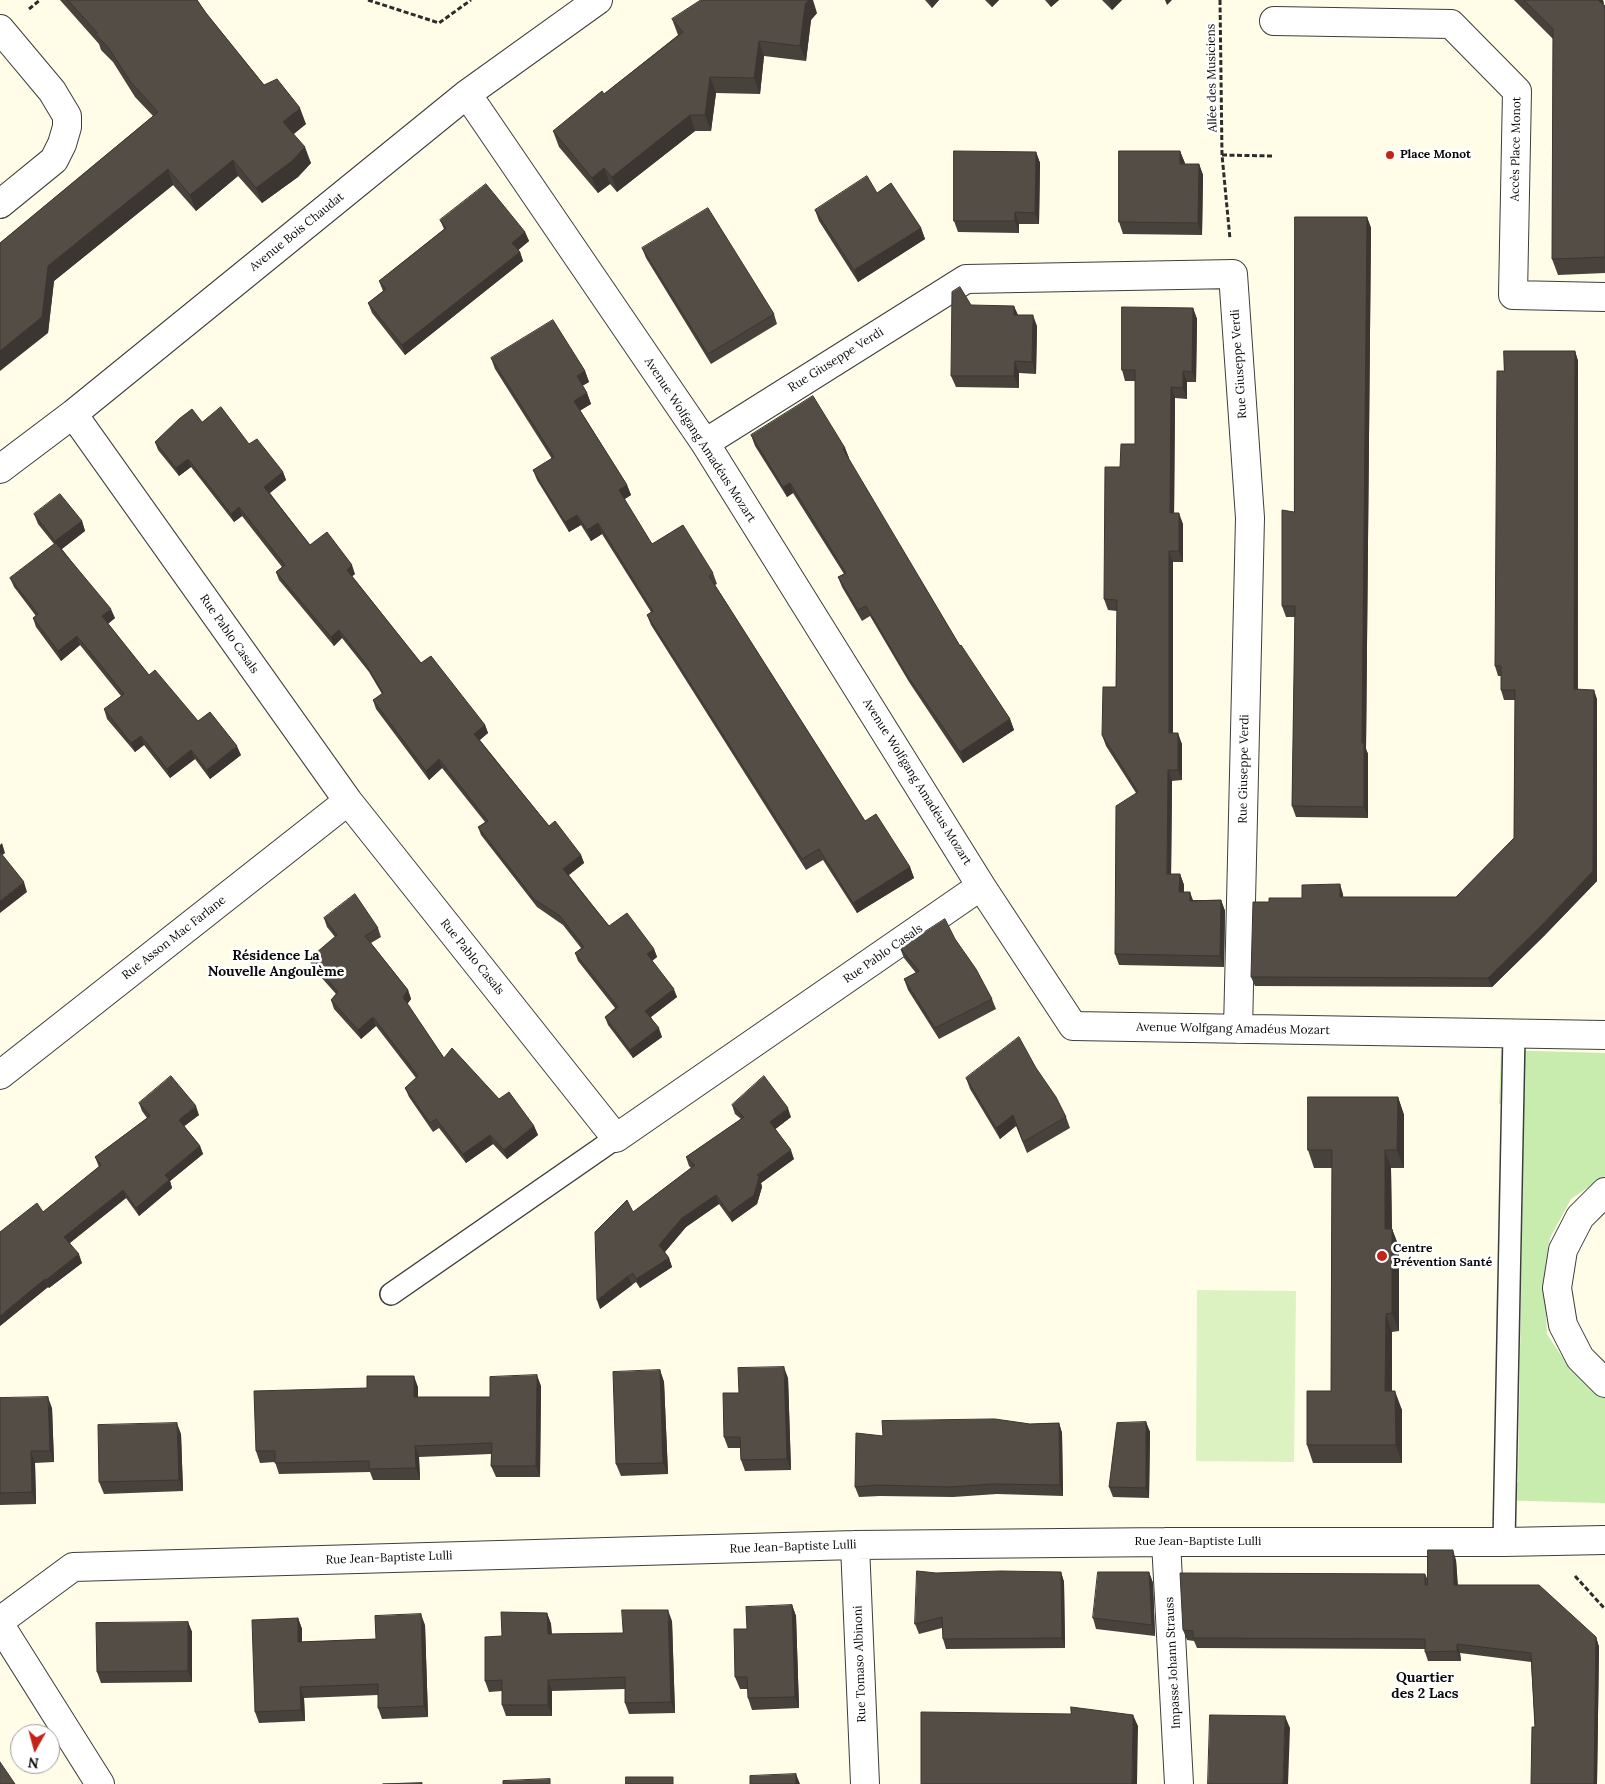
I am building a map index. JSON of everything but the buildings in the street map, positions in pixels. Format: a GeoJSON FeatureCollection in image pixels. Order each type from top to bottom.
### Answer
{"type":"FeatureCollection","features":[{"type":"Feature","properties":{"kind":"street","name":"Avenue Bois Chaudat"},"geometry":{"type":"LineString","coordinates":[[0,469],[73,414],[467,94],[598,0]]}},
{"type":"Feature","properties":{"kind":"street","name":"Accès Place Monot"},"geometry":{"type":"LineString","coordinates":[[1274,21],[1451,24],[1517,91],[1513,296],[1605,297]]}},
{"type":"Feature","properties":{"kind":"street"},"geometry":{"type":"LineString","coordinates":[[0,29],[52,91],[67,116],[67,127],[62,144],[54,160],[0,204]]}},
{"type":"Feature","properties":{"kind":"street","name":"Avenue Wolfgang Amadéus Mozart"},"geometry":{"type":"LineString","coordinates":[[467,94],[705,442],[981,886],[1073,1026],[1605,1034]]}},
{"type":"Feature","properties":{"kind":"street","name":"Rue Giuseppe Verdi"},"geometry":{"type":"LineString","coordinates":[[705,442],[966,279],[1233,274],[1250,518],[1238,1029]]}},
{"type":"Feature","properties":{"kind":"street","name":"Rue Pablo Casals"},"geometry":{"type":"LineString","coordinates":[[73,414],[348,801],[616,1138],[981,886]]}},
{"type":"Feature","properties":{"kind":"street","name":"Rue Asson Mac Farlane"},"geometry":{"type":"LineString","coordinates":[[0,1076],[348,801]]}},
{"type":"Feature","properties":{"kind":"street"},"geometry":{"type":"LineString","coordinates":[[1605,1192],[1580,1217],[1563,1250],[1557,1288],[1563,1325],[1580,1358],[1605,1383]]}},
{"type":"Feature","properties":{"kind":"street","name":"Rue Jean-Baptiste Lulli"},"geometry":{"type":"LineString","coordinates":[[0,1621],[73,1567],[855,1545],[1605,1540]]}},
{"type":"Feature","properties":{"kind":"street","name":"Impasse Johann Strauss"},"geometry":{"type":"LineString","coordinates":[[1166,1542],[1179,1784]]}},
{"type":"Feature","properties":{"kind":"street","name":"Rue Tomaso Albinoni"},"geometry":{"type":"LineString","coordinates":[[855,1545],[864,1784]]}},
{"type":"Feature","properties":{"kind":"street"},"geometry":{"type":"LineString","coordinates":[[0,1625],[100,1784]]}},
{"type":"Feature","properties":{"kind":"lane"},"geometry":{"type":"LineString","coordinates":[[1504,1542],[1514,1034]]}},
{"type":"Feature","properties":{"kind":"lane"},"geometry":{"type":"LineString","coordinates":[[391,1294],[616,1138]]}},
{"type":"Feature","properties":{"kind":"path"},"geometry":{"type":"LineString","coordinates":[[368,0],[440,23],[471,0]]}},
{"type":"Feature","properties":{"kind":"path","name":"Allée des Musiciens"},"geometry":{"type":"LineString","coordinates":[[1220,0],[1222,155],[1233,274]]}},
{"type":"Feature","properties":{"kind":"path"},"geometry":{"type":"LineString","coordinates":[[1222,155],[1272,156]]}},
{"type":"Feature","properties":{"kind":"green space"},"geometry":{"type":"Polygon","coordinates":[[[1501,1050],[1605,1053],[1605,1176],[1571,1199],[1550,1238],[1544,1281],[1547,1334],[1570,1369],[1605,1393],[1605,1503],[1493,1500],[1493,1483],[1518,1483],[1524,1104],[1499,1104],[1501,1050]]]}},
{"type":"Feature","properties":{"kind":"green space"},"geometry":{"type":"Polygon","coordinates":[[[1197,1290],[1296,1291],[1294,1462],[1196,1461],[1197,1290]]]}},
{"type":"Feature","properties":{"kind":"place","name":"Place Monot"},"geometry":{"type":"Point","coordinates":[1390,155]}},
{"type":"Feature","properties":{"kind":"place","name":"Centre Prévention Santé"},"geometry":{"type":"Point","coordinates":[1382,1256]}},
{"type":"Feature","properties":{"kind":"district","name":"Résidence La Nouvelle Angoulème"},"geometry":{"type":"Point","coordinates":[276,964]}},
{"type":"Feature","properties":{"kind":"district","name":"Quartier des 2 Lacs"},"geometry":{"type":"Point","coordinates":[1425,1686]}}]}
